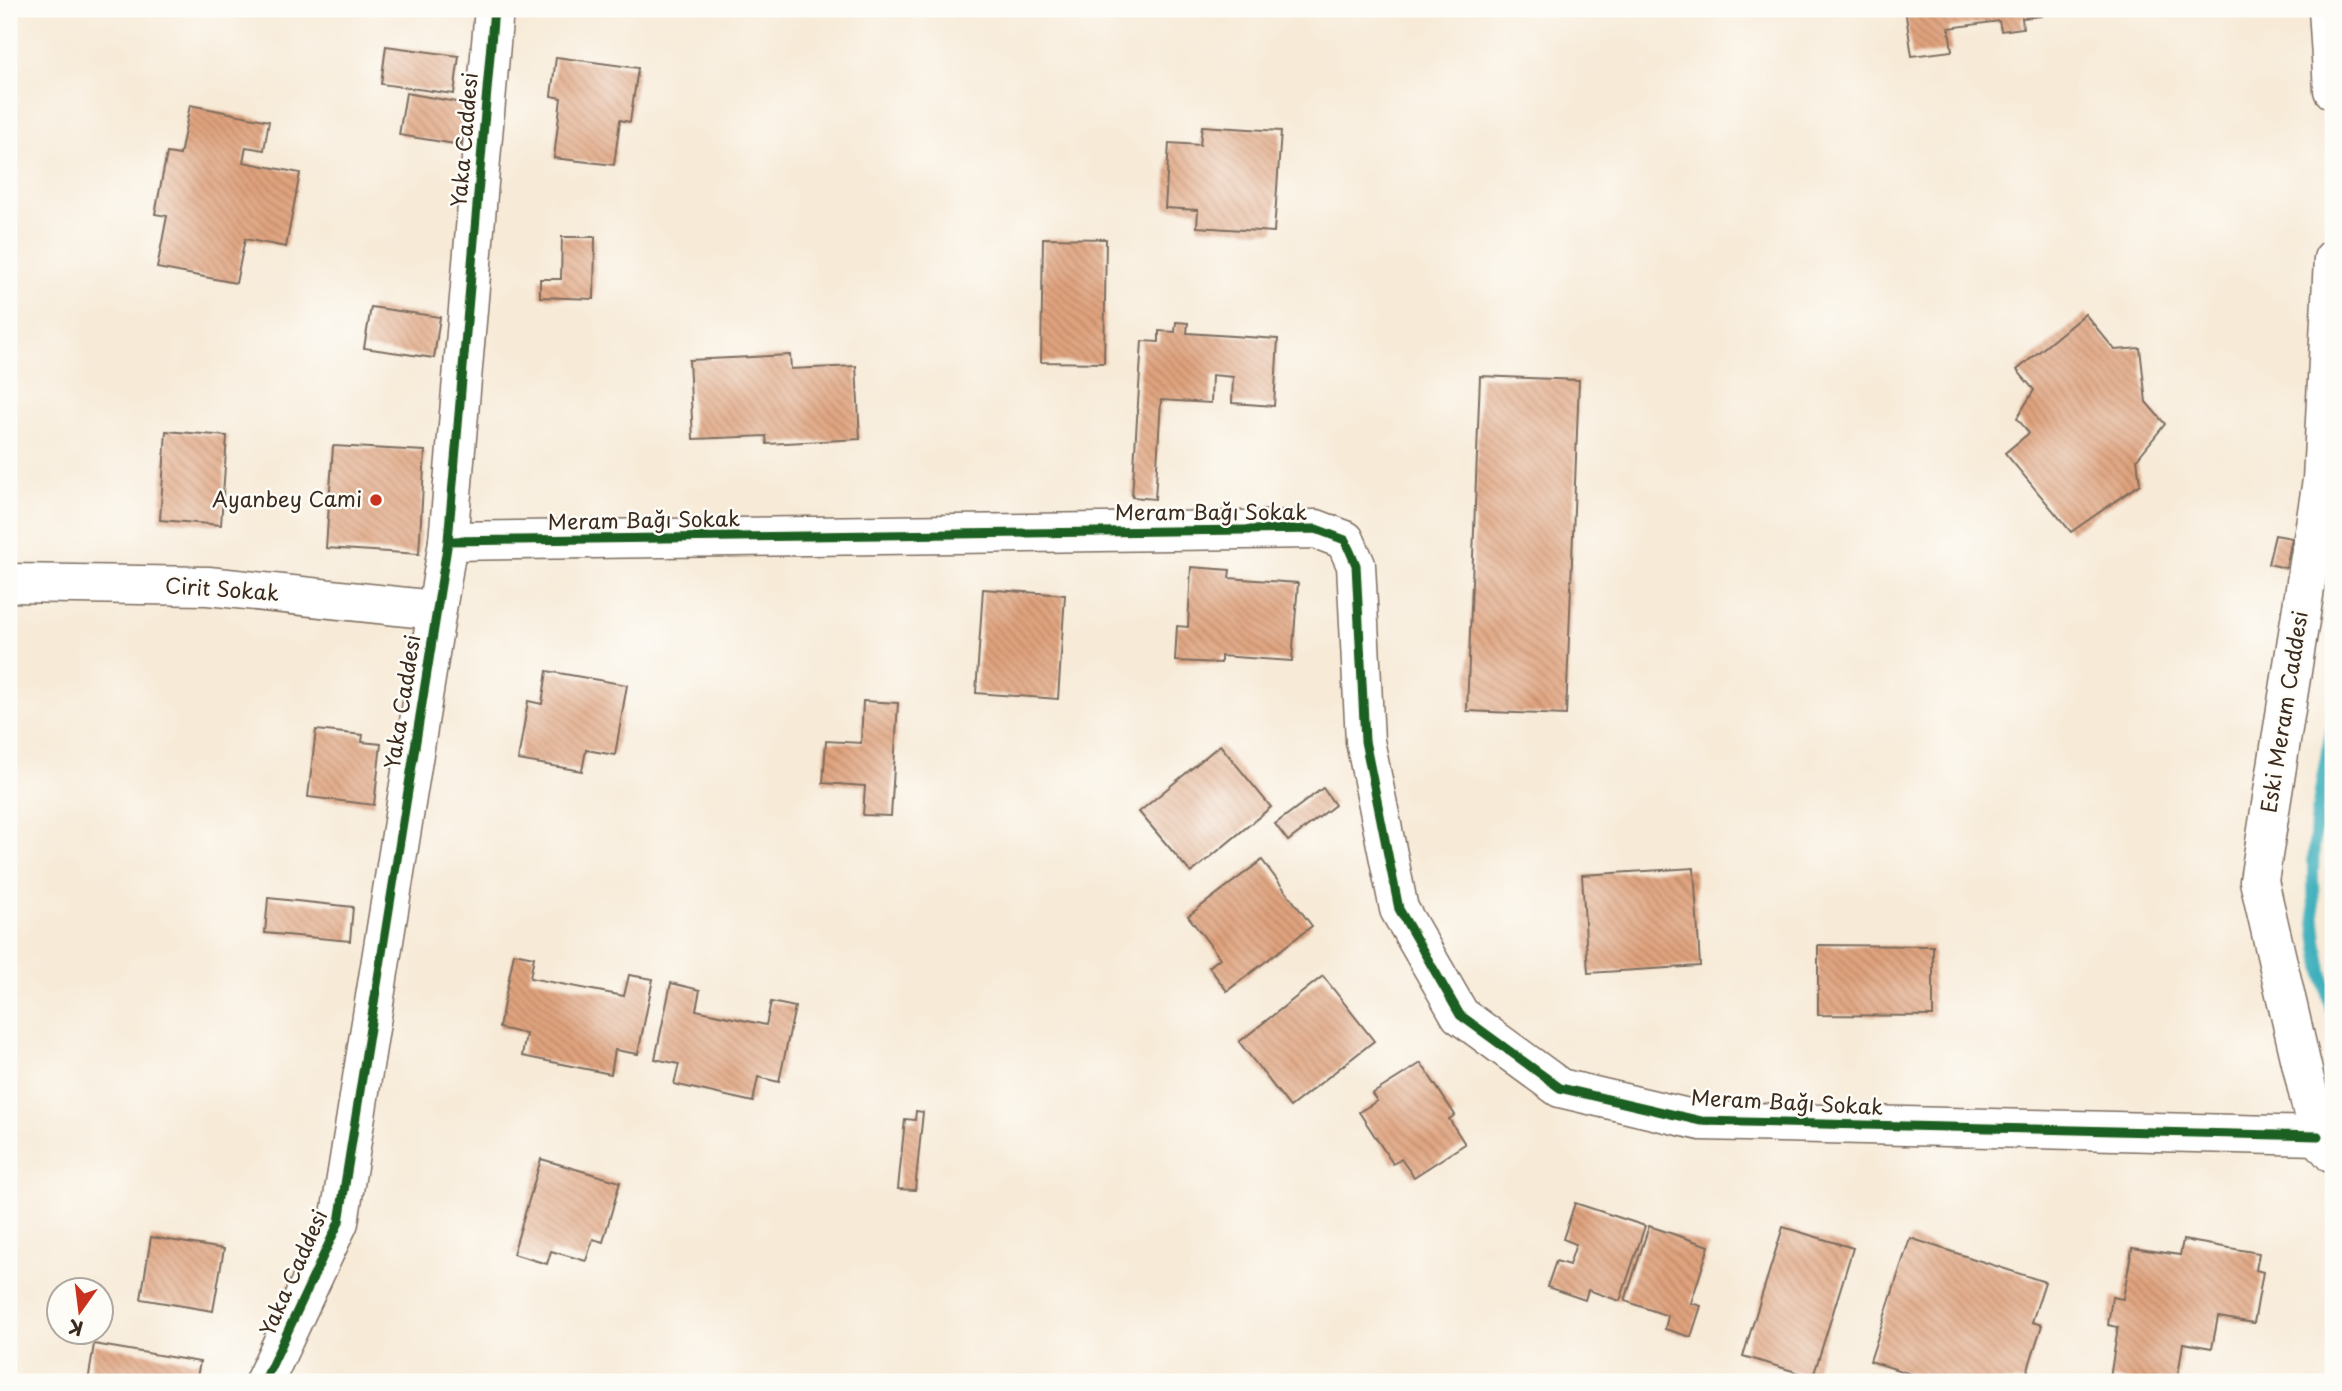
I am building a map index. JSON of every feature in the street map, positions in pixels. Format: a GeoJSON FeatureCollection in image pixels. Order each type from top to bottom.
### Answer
{"type":"FeatureCollection","features":[{"type":"Feature","properties":{"kind":"street","name":"Yaka Caddesi"},"geometry":{"type":"LineString","coordinates":[[264,1382],[339,1222],[448,541],[494,9]]}},
{"type":"Feature","properties":{"kind":"street"},"geometry":{"type":"LineString","coordinates":[[2328,9],[2333,90]]}},
{"type":"Feature","properties":{"kind":"street","name":"Eski Meram Caddesi"},"geometry":{"type":"LineString","coordinates":[[2326,1145],[2259,881],[2322,480],[2333,259]]}},
{"type":"Feature","properties":{"kind":"street","name":"Meram Bağı Sokak"},"geometry":{"type":"LineString","coordinates":[[448,541],[1316,529],[1345,540],[1356,565],[1365,741],[1399,909],[1460,1015],[1560,1088],[1701,1121],[2326,1145]]}},
{"type":"Feature","properties":{"kind":"street","name":"Cirit Sokak"},"geometry":{"type":"LineString","coordinates":[[9,583],[208,586],[435,610]]}},
{"type":"Feature","properties":{"kind":"building"},"geometry":{"type":"Polygon","coordinates":[[[1905,9],[2040,9],[2041,16],[2022,18],[2023,28],[2001,31],[1999,21],[1949,28],[1952,51],[1912,56],[1905,9]]]}},
{"type":"Feature","properties":{"kind":"building"},"geometry":{"type":"Polygon","coordinates":[[[386,46],[459,56],[454,94],[381,84],[386,46]]]}},
{"type":"Feature","properties":{"kind":"building"},"geometry":{"type":"Polygon","coordinates":[[[556,57],[638,68],[630,122],[620,120],[614,165],[554,158],[561,98],[551,96],[556,57]]]}},
{"type":"Feature","properties":{"kind":"building"},"geometry":{"type":"Polygon","coordinates":[[[406,93],[468,104],[461,145],[399,135],[406,93]]]}},
{"type":"Feature","properties":{"kind":"building"},"geometry":{"type":"Polygon","coordinates":[[[190,105],[269,121],[264,150],[246,147],[243,162],[300,173],[286,247],[245,239],[236,283],[157,268],[167,216],[155,214],[167,153],[180,155],[190,105]]]}},
{"type":"Feature","properties":{"kind":"building"},"geometry":{"type":"Polygon","coordinates":[[[1202,126],[1281,131],[1274,232],[1197,227],[1198,210],[1165,208],[1169,143],[1200,145],[1202,126]]]}},
{"type":"Feature","properties":{"kind":"building"},"geometry":{"type":"Polygon","coordinates":[[[562,237],[595,237],[594,299],[540,297],[540,279],[561,279],[562,237]]]}},
{"type":"Feature","properties":{"kind":"building"},"geometry":{"type":"Polygon","coordinates":[[[1043,238],[1106,239],[1104,363],[1041,362],[1043,238]]]}},
{"type":"Feature","properties":{"kind":"building"},"geometry":{"type":"Polygon","coordinates":[[[371,307],[440,317],[434,358],[364,348],[371,307]]]}},
{"type":"Feature","properties":{"kind":"building"},"geometry":{"type":"Polygon","coordinates":[[[2085,314],[2115,350],[2140,348],[2146,402],[2165,424],[2137,459],[2140,484],[2071,532],[2005,453],[2029,433],[2017,418],[2034,390],[2017,370],[2085,314]]]}},
{"type":"Feature","properties":{"kind":"building"},"geometry":{"type":"Polygon","coordinates":[[[1176,322],[1188,323],[1187,333],[1278,339],[1274,406],[1232,403],[1233,377],[1212,375],[1211,403],[1161,400],[1155,499],[1132,497],[1142,341],[1159,342],[1159,331],[1175,332],[1176,322]]]}},
{"type":"Feature","properties":{"kind":"building"},"geometry":{"type":"Polygon","coordinates":[[[790,355],[791,369],[856,366],[860,439],[767,444],[766,436],[693,439],[689,360],[790,355]]]}},
{"type":"Feature","properties":{"kind":"building"},"geometry":{"type":"Polygon","coordinates":[[[1480,376],[1579,380],[1566,715],[1467,711],[1480,376]]]}},
{"type":"Feature","properties":{"kind":"building"},"geometry":{"type":"Polygon","coordinates":[[[166,431],[227,436],[221,525],[160,520],[166,431]]]}},
{"type":"Feature","properties":{"kind":"building","name":"Ayanbey Cami"},"geometry":{"type":"Polygon","coordinates":[[[333,446],[425,451],[419,554],[326,548],[333,446]]]}},
{"type":"Feature","properties":{"kind":"building"},"geometry":{"type":"Polygon","coordinates":[[[2275,535],[2292,538],[2286,568],[2268,564],[2275,535]]]}},
{"type":"Feature","properties":{"kind":"building"},"geometry":{"type":"Polygon","coordinates":[[[1191,567],[1230,570],[1229,578],[1298,583],[1292,661],[1221,656],[1221,663],[1175,661],[1177,626],[1188,627],[1191,567]]]}},
{"type":"Feature","properties":{"kind":"building"},"geometry":{"type":"Polygon","coordinates":[[[983,589],[1065,595],[1058,699],[976,693],[983,589]]]}},
{"type":"Feature","properties":{"kind":"building"},"geometry":{"type":"Polygon","coordinates":[[[547,671],[627,685],[615,755],[586,750],[582,771],[518,760],[528,701],[542,704],[547,671]]]}},
{"type":"Feature","properties":{"kind":"building"},"geometry":{"type":"Polygon","coordinates":[[[863,701],[898,703],[891,816],[863,815],[865,786],[823,783],[826,741],[861,743],[863,701]]]}},
{"type":"Feature","properties":{"kind":"building"},"geometry":{"type":"Polygon","coordinates":[[[316,730],[363,735],[362,742],[381,744],[374,805],[308,797],[316,730]]]}},
{"type":"Feature","properties":{"kind":"building"},"geometry":{"type":"Polygon","coordinates":[[[1220,745],[1271,807],[1191,873],[1139,812],[1220,745]]]}},
{"type":"Feature","properties":{"kind":"building"},"geometry":{"type":"Polygon","coordinates":[[[1323,788],[1335,805],[1288,841],[1275,824],[1323,788]]]}},
{"type":"Feature","properties":{"kind":"building"},"geometry":{"type":"Polygon","coordinates":[[[1262,860],[1312,926],[1227,991],[1209,967],[1220,958],[1188,916],[1262,860]]]}},
{"type":"Feature","properties":{"kind":"building"},"geometry":{"type":"Polygon","coordinates":[[[1694,868],[1700,966],[1588,973],[1582,875],[1694,868]]]}},
{"type":"Feature","properties":{"kind":"building"},"geometry":{"type":"Polygon","coordinates":[[[268,898],[353,907],[350,941],[265,933],[268,898]]]}},
{"type":"Feature","properties":{"kind":"building"},"geometry":{"type":"Polygon","coordinates":[[[1818,945],[1933,946],[1933,1016],[1818,1015],[1818,945]]]}},
{"type":"Feature","properties":{"kind":"building"},"geometry":{"type":"Polygon","coordinates":[[[514,953],[534,957],[530,978],[624,996],[629,975],[653,979],[638,1054],[615,1050],[611,1074],[522,1056],[526,1034],[499,1028],[514,953]]]}},
{"type":"Feature","properties":{"kind":"building"},"geometry":{"type":"Polygon","coordinates":[[[1323,976],[1374,1041],[1290,1107],[1239,1042],[1323,976]]]}},
{"type":"Feature","properties":{"kind":"building"},"geometry":{"type":"Polygon","coordinates":[[[671,983],[700,990],[696,1010],[766,1025],[771,1002],[795,1007],[779,1082],[758,1077],[753,1102],[674,1084],[679,1064],[655,1059],[671,983]]]}},
{"type":"Feature","properties":{"kind":"building"},"geometry":{"type":"Polygon","coordinates":[[[1421,1063],[1455,1115],[1449,1119],[1465,1144],[1414,1177],[1401,1159],[1393,1164],[1359,1112],[1377,1101],[1372,1094],[1421,1063]]]}},
{"type":"Feature","properties":{"kind":"building"},"geometry":{"type":"Polygon","coordinates":[[[916,1111],[923,1112],[915,1190],[898,1189],[905,1119],[915,1120],[916,1111]]]}},
{"type":"Feature","properties":{"kind":"building"},"geometry":{"type":"Polygon","coordinates":[[[541,1159],[620,1182],[603,1242],[593,1239],[586,1261],[551,1251],[547,1264],[513,1254],[541,1159]]]}},
{"type":"Feature","properties":{"kind":"building"},"geometry":{"type":"Polygon","coordinates":[[[1575,1203],[1645,1226],[1620,1301],[1588,1290],[1585,1300],[1547,1287],[1556,1261],[1569,1265],[1576,1244],[1563,1239],[1575,1203]]]}},
{"type":"Feature","properties":{"kind":"building"},"geometry":{"type":"Polygon","coordinates":[[[1649,1226],[1709,1246],[1691,1303],[1701,1306],[1691,1337],[1665,1329],[1668,1316],[1625,1301],[1649,1226]]]}},
{"type":"Feature","properties":{"kind":"building"},"geometry":{"type":"Polygon","coordinates":[[[1783,1227],[1853,1248],[1813,1377],[1743,1356],[1783,1227]]]}},
{"type":"Feature","properties":{"kind":"building"},"geometry":{"type":"Polygon","coordinates":[[[151,1237],[224,1249],[213,1311],[141,1299],[151,1237]]]}},
{"type":"Feature","properties":{"kind":"building"},"geometry":{"type":"Polygon","coordinates":[[[1910,1238],[2045,1282],[2032,1322],[2042,1325],[2024,1382],[1936,1382],[1870,1361],[1910,1238]]]}},
{"type":"Feature","properties":{"kind":"building"},"geometry":{"type":"Polygon","coordinates":[[[2183,1240],[2259,1253],[2256,1270],[2263,1272],[2254,1323],[2218,1317],[2212,1348],[2183,1343],[2177,1382],[2133,1382],[2110,1378],[2118,1327],[2108,1325],[2112,1297],[2123,1299],[2132,1248],[2180,1255],[2183,1240]]]}},
{"type":"Feature","properties":{"kind":"building"},"geometry":{"type":"Polygon","coordinates":[[[94,1346],[200,1362],[196,1382],[88,1382],[94,1346]]]}},
{"type":"Feature","properties":{"kind":"waterway"},"geometry":{"type":"LineString","coordinates":[[2333,723],[2319,797],[2313,869],[2317,941],[2333,1016]]}},
{"type":"Feature","properties":{"kind":"cycle path"},"geometry":{"type":"LineString","coordinates":[[264,1382],[339,1222],[448,541],[494,9]]}},
{"type":"Feature","properties":{"kind":"cycle path"},"geometry":{"type":"LineString","coordinates":[[448,541],[1316,529],[1345,540],[1356,565],[1365,741],[1399,909],[1460,1015],[1560,1088],[1701,1121],[2318,1136]]}},
{"type":"Feature","properties":{"kind":"place","name":"Ayanbey Cami"},"geometry":{"type":"Point","coordinates":[376,500]}}]}
